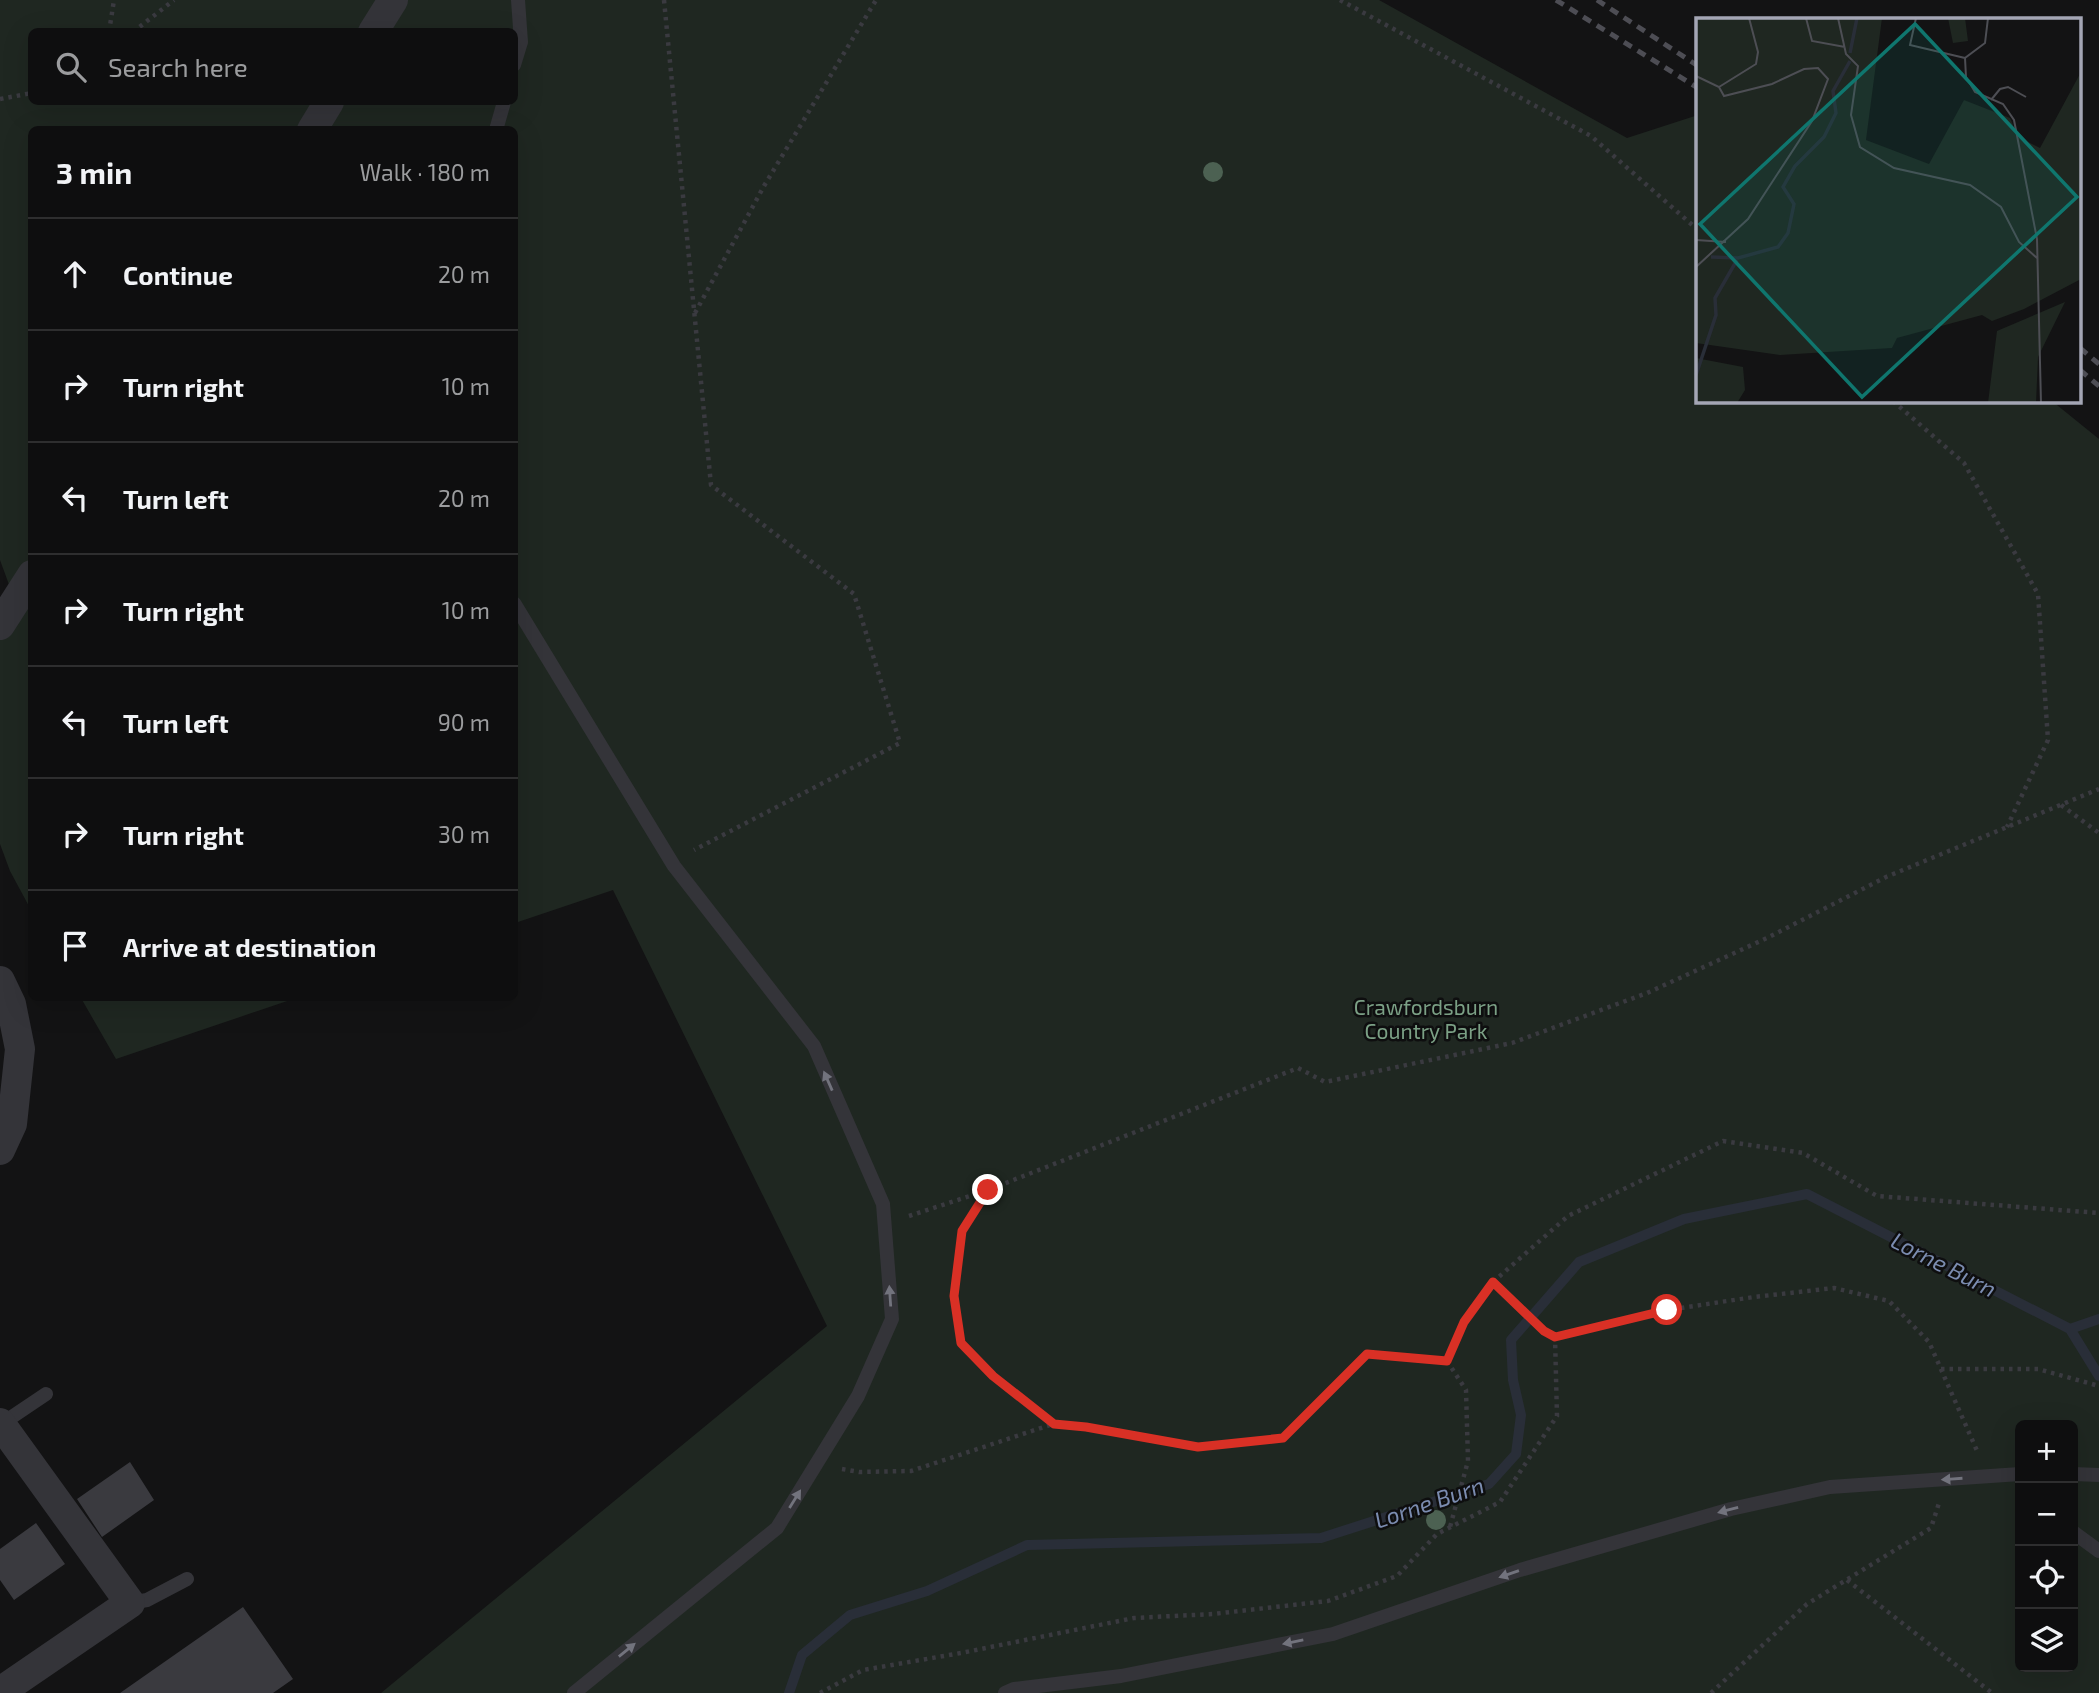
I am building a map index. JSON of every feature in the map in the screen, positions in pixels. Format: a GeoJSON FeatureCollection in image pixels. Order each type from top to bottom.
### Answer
{"type":"FeatureCollection","features":[{"type":"Feature","properties":{"kind":"street"},"geometry":{"type":"LineString","coordinates":[[376,28],[393,0]]}},
{"type":"Feature","properties":{"kind":"street"},"geometry":{"type":"LineString","coordinates":[[315,126],[328,105]]}},
{"type":"Feature","properties":{"kind":"street"},"geometry":{"type":"LineString","coordinates":[[0,625],[28,581]]}},
{"type":"Feature","properties":{"kind":"street"},"geometry":{"type":"LineString","coordinates":[[0,981],[11,1004],[20,1049],[12,1125],[0,1150]]}},
{"type":"Feature","properties":{"kind":"street"},"geometry":{"type":"LineString","coordinates":[[0,1424],[130,1603],[0,1692]]}},
{"type":"Feature","properties":{"kind":"lane"},"geometry":{"type":"LineString","coordinates":[[518,0],[521,42],[518,52]]}},
{"type":"Feature","properties":{"kind":"lane"},"geometry":{"type":"LineString","coordinates":[[497,126],[503,105]]}},
{"type":"Feature","properties":{"kind":"lane"},"geometry":{"type":"LineString","coordinates":[[518,610],[674,866],[814,1046],[883,1205],[892,1319],[858,1396],[777,1528],[574,1693]]}},
{"type":"Feature","properties":{"kind":"lane"},"geometry":{"type":"LineString","coordinates":[[0,1424],[46,1394]]}},
{"type":"Feature","properties":{"kind":"lane"},"geometry":{"type":"LineString","coordinates":[[1005,1693],[1014,1689],[1121,1676],[1333,1634],[1520,1570],[1731,1509],[1830,1486],[2015,1474]]}},
{"type":"Feature","properties":{"kind":"lane"},"geometry":{"type":"LineString","coordinates":[[2078,1474],[2099,1475]]}},
{"type":"Feature","properties":{"kind":"lane"},"geometry":{"type":"LineString","coordinates":[[2078,1536],[2099,1551]]}},
{"type":"Feature","properties":{"kind":"lane"},"geometry":{"type":"LineString","coordinates":[[130,1603],[147,1600],[187,1579]]}},
{"type":"Feature","properties":{"kind":"path"},"geometry":{"type":"LineString","coordinates":[[110,28],[114,0]]}},
{"type":"Feature","properties":{"kind":"path"},"geometry":{"type":"LineString","coordinates":[[138,28],[174,0]]}},
{"type":"Feature","properties":{"kind":"path"},"geometry":{"type":"LineString","coordinates":[[664,0],[711,485],[854,594],[900,743],[694,849],[674,866]]}},
{"type":"Feature","properties":{"kind":"path"},"geometry":{"type":"LineString","coordinates":[[694,314],[764,186],[876,0]]}},
{"type":"Feature","properties":{"kind":"path"},"geometry":{"type":"LineString","coordinates":[[1340,0],[1591,136],[1696,228]]}},
{"type":"Feature","properties":{"kind":"path"},"geometry":{"type":"LineString","coordinates":[[0,99],[28,94]]}},
{"type":"Feature","properties":{"kind":"path"},"geometry":{"type":"LineString","coordinates":[[1894,402],[1964,463],[2038,594],[2048,740],[2007,827]]}},
{"type":"Feature","properties":{"kind":"path"},"geometry":{"type":"LineString","coordinates":[[885,1223],[988,1190],[1298,1068],[1325,1082],[1512,1043],[1647,993],[1767,938],[1886,877],[2099,789]]}},
{"type":"Feature","properties":{"kind":"path"},"geometry":{"type":"LineString","coordinates":[[2060,805],[2099,833]]}},
{"type":"Feature","properties":{"kind":"path"},"geometry":{"type":"LineString","coordinates":[[1447,1361],[1464,1322],[1493,1282],[1568,1216],[1723,1141],[1803,1153],[1877,1196],[2099,1213]]}},
{"type":"Feature","properties":{"kind":"path"},"geometry":{"type":"LineString","coordinates":[[988,1190],[962,1231],[954,1296],[961,1343],[993,1376],[1054,1424]]}},
{"type":"Feature","properties":{"kind":"path"},"geometry":{"type":"LineString","coordinates":[[1493,1282],[1544,1331],[1555,1337],[1667,1310],[1835,1288],[1889,1301],[1929,1342],[1987,1475]]}},
{"type":"Feature","properties":{"kind":"path"},"geometry":{"type":"LineString","coordinates":[[820,1693],[863,1670],[1134,1618],[1213,1614],[1328,1601],[1397,1576],[1437,1534],[1500,1502],[1557,1416],[1555,1337]]}},
{"type":"Feature","properties":{"kind":"path"},"geometry":{"type":"LineString","coordinates":[[816,1464],[859,1472],[911,1471],[1054,1424],[1198,1447],[1283,1438],[1367,1354],[1447,1361]]}},
{"type":"Feature","properties":{"kind":"path"},"geometry":{"type":"LineString","coordinates":[[1447,1361],[1466,1391],[1468,1461],[1450,1528]]}},
{"type":"Feature","properties":{"kind":"path"},"geometry":{"type":"LineString","coordinates":[[1941,1369],[2038,1369],[2099,1386]]}},
{"type":"Feature","properties":{"kind":"path"},"geometry":{"type":"LineString","coordinates":[[1711,1693],[1807,1604],[1931,1528],[1947,1479]]}},
{"type":"Feature","properties":{"kind":"path"},"geometry":{"type":"LineString","coordinates":[[1847,1580],[1992,1693]]}},
{"type":"Feature","properties":{"kind":"green space","name":"Crawfordsburn Country Park"},"geometry":{"type":"Polygon","coordinates":[[[0,0],[1379,0],[1627,138],[1696,116],[1696,402],[2053,402],[2099,439],[2099,1693],[381,1693],[827,1326],[613,890],[518,922],[518,126],[28,126],[28,904],[10,871],[0,844],[0,639],[15,601],[0,560],[0,0]]]}},
{"type":"Feature","properties":{"kind":"green space"},"geometry":{"type":"Polygon","coordinates":[[[83,1001],[287,1001],[116,1059],[83,1001]]]}},
{"type":"Feature","properties":{"kind":"building"},"geometry":{"type":"Polygon","coordinates":[[[130,1462],[154,1500],[102,1537],[77,1499],[130,1462]]]}},
{"type":"Feature","properties":{"kind":"building"},"geometry":{"type":"Polygon","coordinates":[[[36,1523],[65,1564],[14,1600],[0,1580],[0,1549],[36,1523]]]}},
{"type":"Feature","properties":{"kind":"building"},"geometry":{"type":"Polygon","coordinates":[[[243,1607],[293,1679],[273,1693],[120,1693],[243,1607]]]}},
{"type":"Feature","properties":{"kind":"waterway","name":"Lorne Burn"},"geometry":{"type":"LineString","coordinates":[[789,1693],[802,1655],[850,1615],[927,1591],[1027,1545],[1321,1538],[1489,1484],[1516,1454],[1521,1415],[1513,1380],[1511,1340],[1579,1262],[1684,1219],[1807,1194],[2070,1329],[2099,1376]]}},
{"type":"Feature","properties":{"kind":"waterway"},"geometry":{"type":"LineString","coordinates":[[2070,1329],[2099,1319]]}},
{"type":"Feature","properties":{"kind":"railway"},"geometry":{"type":"LineString","coordinates":[[1556,0],[1696,87]]}},
{"type":"Feature","properties":{"kind":"railway"},"geometry":{"type":"LineString","coordinates":[[1597,0],[1696,65]]}},
{"type":"Feature","properties":{"kind":"railway"},"geometry":{"type":"LineString","coordinates":[[2082,350],[2099,364]]}},
{"type":"Feature","properties":{"kind":"railway"},"geometry":{"type":"LineString","coordinates":[[2082,372],[2099,386]]}},
{"type":"Feature","properties":{"kind":"route"},"geometry":{"type":"LineString","coordinates":[[988,1190],[962,1231],[954,1296],[961,1343],[993,1376],[1054,1424],[1198,1447],[1283,1438],[1367,1354],[1447,1361],[1464,1322],[1493,1282],[1544,1331],[1555,1337],[1667,1310]]}}]}
